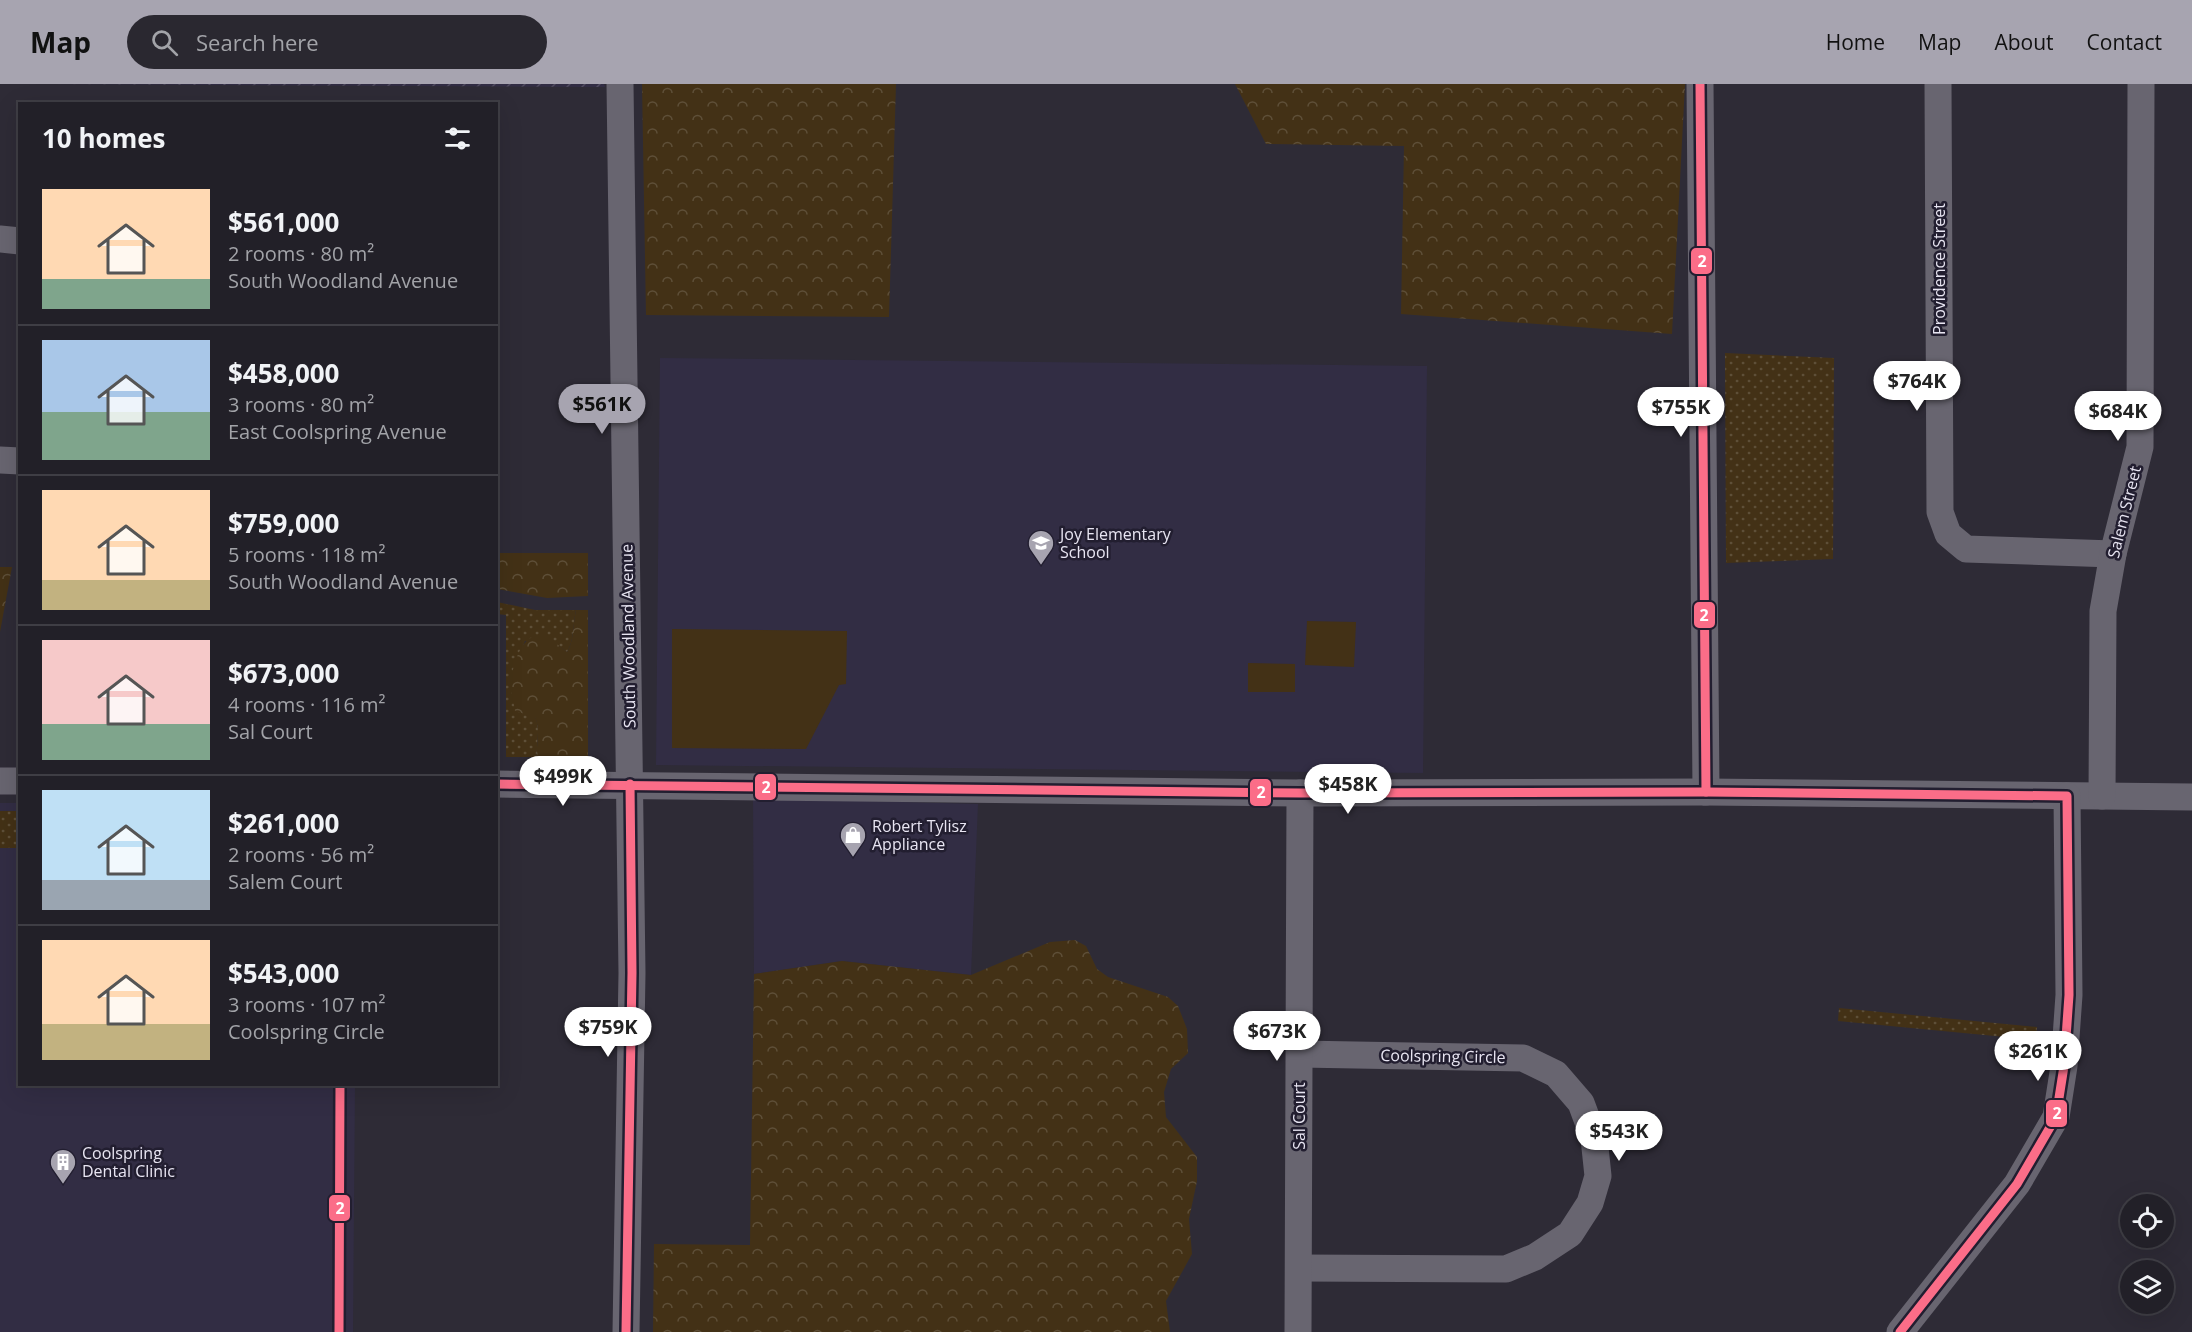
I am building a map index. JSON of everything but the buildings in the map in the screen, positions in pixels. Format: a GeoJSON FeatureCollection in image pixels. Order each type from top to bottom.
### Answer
{"type":"FeatureCollection","features":[{"type":"Feature","properties":{"kind":"street","name":"South Woodland Avenue"},"geometry":{"type":"LineString","coordinates":[[620,84],[632,973],[626,1332]]}},
{"type":"Feature","properties":{"kind":"street"},"geometry":{"type":"LineString","coordinates":[[1700,84],[1706,792]]}},
{"type":"Feature","properties":{"kind":"street","name":"Providence Street"},"geometry":{"type":"LineString","coordinates":[[1938,84],[1940,512],[1948,534],[1966,549],[2113,554]]}},
{"type":"Feature","properties":{"kind":"street","name":"Salem Street"},"geometry":{"type":"LineString","coordinates":[[2102,796],[2103,611],[2113,554],[2140,447],[2141,84]]}},
{"type":"Feature","properties":{"kind":"street"},"geometry":{"type":"LineString","coordinates":[[0,239],[18,241]]}},
{"type":"Feature","properties":{"kind":"street"},"geometry":{"type":"LineString","coordinates":[[0,460],[18,461]]}},
{"type":"Feature","properties":{"kind":"street"},"geometry":{"type":"LineString","coordinates":[[0,781],[18,781]]}},
{"type":"Feature","properties":{"kind":"street"},"geometry":{"type":"LineString","coordinates":[[498,784],[1300,793],[1706,792],[2192,797]]}},
{"type":"Feature","properties":{"kind":"street","name":"Sal Court"},"geometry":{"type":"LineString","coordinates":[[1298,1332],[1300,793]]}},
{"type":"Feature","properties":{"kind":"street"},"geometry":{"type":"LineString","coordinates":[[1900,1332],[2017,1184],[2056,1117],[2064,1066],[2069,995],[2067,796]]}},
{"type":"Feature","properties":{"kind":"street","name":"Coolspring Circle"},"geometry":{"type":"LineString","coordinates":[[1299,1268],[1506,1269],[1535,1257],[1570,1234],[1590,1203],[1598,1176],[1594,1138],[1581,1102],[1556,1074],[1522,1058],[1300,1054]]}},
{"type":"Feature","properties":{"kind":"shaded area"},"geometry":{"type":"Polygon","coordinates":[[[53,84],[604,84],[605,87],[584,87],[53,84]]]}},
{"type":"Feature","properties":{"kind":"shaded area","name":"Joy Elementary School"},"geometry":{"type":"Polygon","coordinates":[[[660,358],[1427,366],[1423,773],[656,765],[660,358]]]}},
{"type":"Feature","properties":{"kind":"shaded area"},"geometry":{"type":"Polygon","coordinates":[[[753,798],[978,804],[971,975],[842,961],[754,974],[753,798]]]}},
{"type":"Feature","properties":{"kind":"shaded area"},"geometry":{"type":"Polygon","coordinates":[[[0,803],[18,803],[18,1086],[355,1086],[353,1332],[0,1332],[0,803]]]}},
{"type":"Feature","properties":{"kind":"green space"},"geometry":{"type":"Polygon","coordinates":[[[642,84],[896,84],[889,317],[646,315],[642,84]]]}},
{"type":"Feature","properties":{"kind":"green space"},"geometry":{"type":"Polygon","coordinates":[[[1235,84],[1685,84],[1672,334],[1401,314],[1404,146],[1266,144],[1235,84]]]}},
{"type":"Feature","properties":{"kind":"green space"},"geometry":{"type":"Polygon","coordinates":[[[1725,353],[1834,358],[1833,559],[1726,563],[1725,353]]]}},
{"type":"Feature","properties":{"kind":"green space"},"geometry":{"type":"Polygon","coordinates":[[[498,553],[588,553],[588,596],[547,598],[498,589],[498,553]]]}},
{"type":"Feature","properties":{"kind":"green space"},"geometry":{"type":"Polygon","coordinates":[[[0,567],[12,567],[0,632],[0,567]]]}},
{"type":"Feature","properties":{"kind":"green space"},"geometry":{"type":"Polygon","coordinates":[[[498,602],[535,610],[576,610],[572,638],[567,652],[559,646],[525,641],[521,651],[515,710],[535,716],[538,731],[537,757],[506,757],[506,615],[498,614],[498,602]]]}},
{"type":"Feature","properties":{"kind":"green space"},"geometry":{"type":"Polygon","coordinates":[[[576,610],[588,610],[588,757],[537,757],[537,722],[535,717],[515,711],[511,685],[513,669],[522,646],[532,637],[546,638],[567,652],[572,638],[576,610]]]}},
{"type":"Feature","properties":{"kind":"green space"},"geometry":{"type":"Polygon","coordinates":[[[1307,621],[1356,622],[1354,667],[1305,665],[1307,621]]]}},
{"type":"Feature","properties":{"kind":"green space"},"geometry":{"type":"Polygon","coordinates":[[[672,629],[847,631],[846,684],[839,685],[806,749],[672,748],[672,629]]]}},
{"type":"Feature","properties":{"kind":"green space"},"geometry":{"type":"Polygon","coordinates":[[[1248,663],[1295,664],[1295,692],[1248,692],[1248,663]]]}},
{"type":"Feature","properties":{"kind":"green space"},"geometry":{"type":"Polygon","coordinates":[[[0,811],[18,811],[18,848],[0,848],[0,811]]]}},
{"type":"Feature","properties":{"kind":"green space"},"geometry":{"type":"Polygon","coordinates":[[[1075,940],[1086,946],[1097,969],[1108,977],[1168,997],[1178,1006],[1187,1029],[1188,1053],[1171,1069],[1164,1092],[1166,1117],[1197,1157],[1197,1181],[1189,1219],[1192,1254],[1166,1301],[1170,1332],[653,1332],[654,1244],[750,1245],[754,974],[842,961],[971,975],[1050,942],[1075,940]]]}},
{"type":"Feature","properties":{"kind":"green space"},"geometry":{"type":"Polygon","coordinates":[[[1839,1008],[2037,1027],[2036,1040],[1838,1021],[1839,1008]]]}},
{"type":"Feature","properties":{"kind":"transit line","name":"2"},"geometry":{"type":"LineString","coordinates":[[1700,84],[1706,792]]}},
{"type":"Feature","properties":{"kind":"transit line","name":"2"},"geometry":{"type":"LineString","coordinates":[[498,784],[1300,793],[1706,792],[2067,796],[2069,995],[2064,1066],[2056,1117],[2017,1184],[1900,1332]]}},
{"type":"Feature","properties":{"kind":"transit line","name":"2"},"geometry":{"type":"LineString","coordinates":[[626,1332],[632,973],[630,784]]}},
{"type":"Feature","properties":{"kind":"transit line","name":"2"},"geometry":{"type":"LineString","coordinates":[[339,1332],[340,1086]]}},
{"type":"Feature","properties":{"kind":"place","name":"Joy Elementary School"},"geometry":{"type":"Point","coordinates":[1041,566]}},
{"type":"Feature","properties":{"kind":"place","name":"Robert Tylisz Appliance"},"geometry":{"type":"Point","coordinates":[853,858]}},
{"type":"Feature","properties":{"kind":"place","name":"Coolspring Dental Clinic"},"geometry":{"type":"Point","coordinates":[63,1185]}}]}
